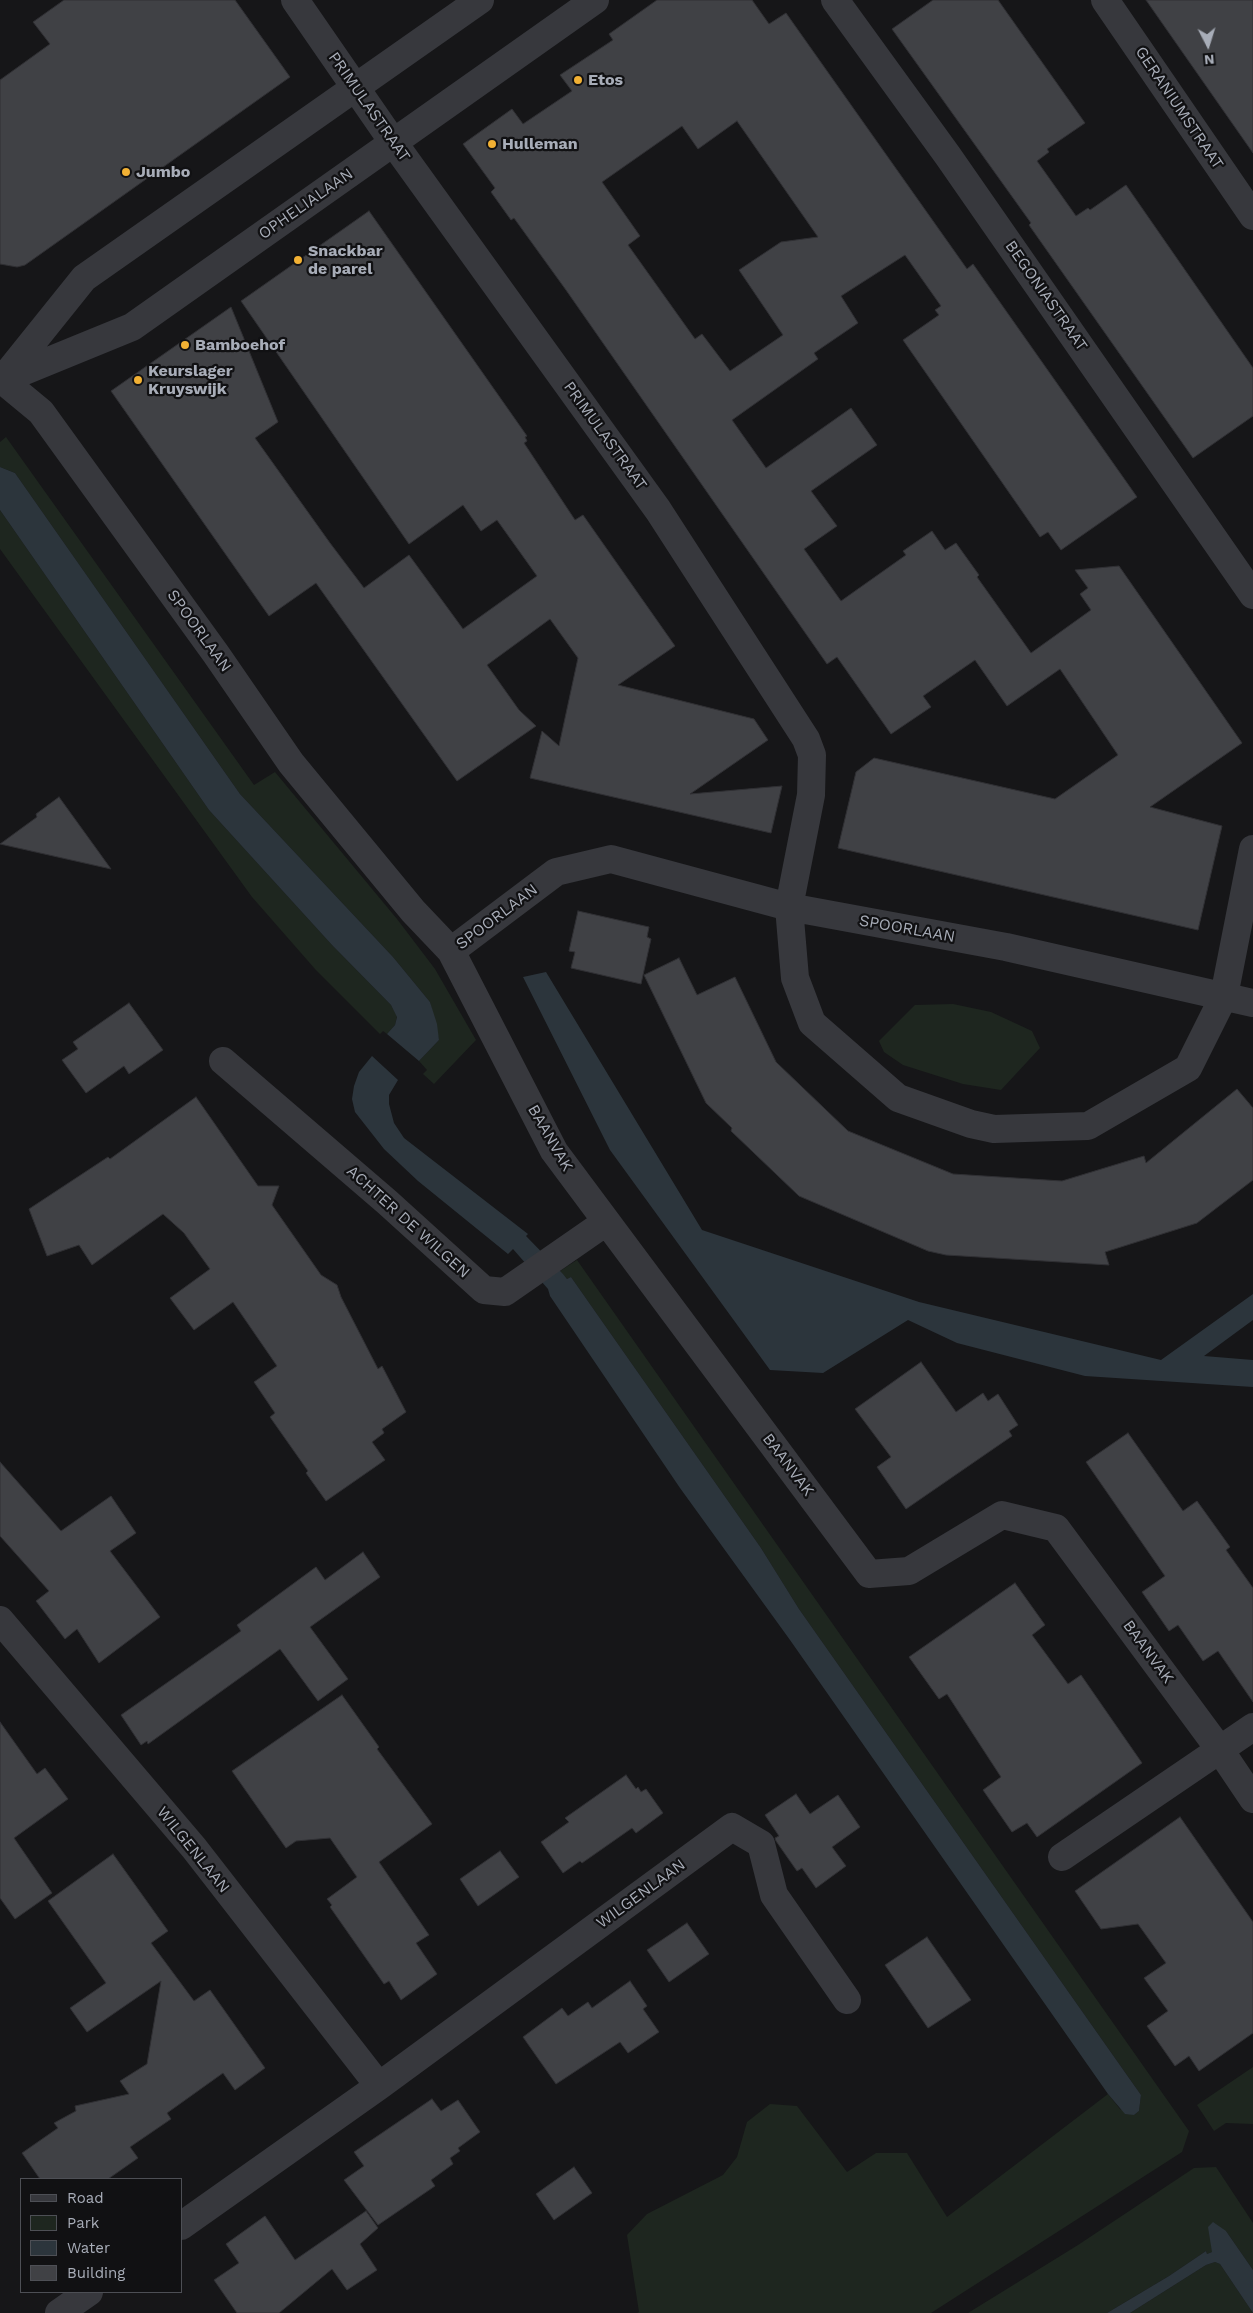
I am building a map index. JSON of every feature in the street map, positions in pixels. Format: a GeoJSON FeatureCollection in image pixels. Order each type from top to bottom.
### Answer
{"type":"FeatureCollection","features":[{"type":"Feature","properties":{"kind":"street","name":"PRIMULASTRAAT"},"geometry":{"type":"LineString","coordinates":[[295,0],[393,142],[658,510],[806,739],[812,755],[811,795],[789,907],[795,978],[812,1023],[898,1098],[972,1124],[994,1129],[1088,1126],[1188,1068],[1224,996]]}},
{"type":"Feature","properties":{"kind":"street"},"geometry":{"type":"LineString","coordinates":[[1,380],[84,278],[480,0]]}},
{"type":"Feature","properties":{"kind":"street","name":"OPHELIALAAN"},"geometry":{"type":"LineString","coordinates":[[1,380],[132,327],[596,0]]}},
{"type":"Feature","properties":{"kind":"street","name":"BEGONIASTRAAT"},"geometry":{"type":"LineString","coordinates":[[835,0],[948,156],[1253,595]]}},
{"type":"Feature","properties":{"kind":"street","name":"GERANIUMSTRAAT"},"geometry":{"type":"LineString","coordinates":[[1105,0],[1253,216]]}},
{"type":"Feature","properties":{"kind":"street","name":"SPOORLAAN"},"geometry":{"type":"LineString","coordinates":[[1,380],[41,412],[216,654],[291,763],[412,911],[451,951],[556,872],[611,859],[789,907],[1006,947],[1253,1003]]}},
{"type":"Feature","properties":{"kind":"street"},"geometry":{"type":"LineString","coordinates":[[1224,996],[1253,849]]}},
{"type":"Feature","properties":{"kind":"street","name":"BAANVAK"},"geometry":{"type":"LineString","coordinates":[[451,951],[554,1151],[869,1574],[909,1571],[1002,1515],[1056,1528],[1220,1750],[1253,1799]]}},
{"type":"Feature","properties":{"kind":"street","name":"ACHTER DE WILGEN"},"geometry":{"type":"LineString","coordinates":[[223,1061],[387,1202],[484,1290],[505,1292],[606,1222]]}},
{"type":"Feature","properties":{"kind":"street","name":"WILGENLAAN"},"geometry":{"type":"LineString","coordinates":[[0,1620],[194,1848],[379,2086]]}},
{"type":"Feature","properties":{"kind":"street"},"geometry":{"type":"LineString","coordinates":[[1062,1857],[1253,1726]]}},
{"type":"Feature","properties":{"kind":"street","name":"WILGENLAAN"},"geometry":{"type":"LineString","coordinates":[[182,2225],[379,2086],[732,1828],[761,1844],[774,1896],[847,2000]]}},
{"type":"Feature","properties":{"kind":"street"},"geometry":{"type":"LineString","coordinates":[[59,2313],[88,2293]]}},
{"type":"Feature","properties":{"kind":"green space"},"geometry":{"type":"Polygon","coordinates":[[[6,437],[254,785],[275,772],[397,919],[435,969],[476,1040],[434,1084],[423,1074],[427,1070],[419,1061],[439,1040],[430,1002],[393,957],[240,794],[15,473],[0,467],[0,442],[6,437]]]}},
{"type":"Feature","properties":{"kind":"green space"},"geometry":{"type":"Polygon","coordinates":[[[0,510],[209,810],[332,945],[391,1005],[397,1016],[395,1025],[387,1034],[383,1031],[380,1034],[315,969],[252,897],[0,549],[0,510]]]}},
{"type":"Feature","properties":{"kind":"green space"},"geometry":{"type":"Polygon","coordinates":[[[953,1004],[991,1012],[1032,1031],[1040,1048],[1001,1090],[963,1084],[903,1065],[884,1052],[879,1041],[915,1005],[953,1004]]]}},
{"type":"Feature","properties":{"kind":"green space"},"geometry":{"type":"Polygon","coordinates":[[[577,1260],[1189,2131],[1182,2152],[931,2313],[637,2313],[639,2312],[627,2235],[647,2214],[723,2175],[737,2157],[747,2122],[770,2104],[797,2106],[847,2172],[876,2153],[907,2153],[947,2217],[1108,2094],[1120,2109],[1134,2115],[1139,2111],[1141,2095],[799,1609],[761,1548],[571,1277],[567,1279],[560,1271],[577,1260]]]}},
{"type":"Feature","properties":{"kind":"green space"},"geometry":{"type":"Polygon","coordinates":[[[1253,2067],[1253,2124],[1226,2123],[1214,2131],[1197,2105],[1253,2067]]]}},
{"type":"Feature","properties":{"kind":"green space"},"geometry":{"type":"Polygon","coordinates":[[[1216,2167],[1253,2223],[1253,2270],[1226,2231],[1212,2252],[1207,2254],[1206,2251],[1169,2276],[1107,2313],[968,2313],[1078,2245],[1194,2168],[1216,2167]]]}},
{"type":"Feature","properties":{"kind":"green space"},"geometry":{"type":"Polygon","coordinates":[[[1215,2262],[1220,2264],[1253,2313],[1130,2313],[1206,2265],[1215,2262]]]}},
{"type":"Feature","properties":{"kind":"water"},"geometry":{"type":"Polygon","coordinates":[[[0,467],[15,473],[240,794],[393,957],[430,1002],[437,1024],[439,1040],[419,1061],[387,1034],[395,1025],[397,1017],[391,1005],[332,945],[209,810],[0,510],[0,467]]]}},
{"type":"Feature","properties":{"kind":"water"},"geometry":{"type":"Polygon","coordinates":[[[546,972],[702,1230],[919,1302],[1161,1360],[1253,1294],[1253,1320],[1204,1356],[1253,1360],[1253,1387],[1085,1376],[957,1343],[908,1320],[823,1373],[770,1370],[610,1150],[523,977],[546,972]]]}},
{"type":"Feature","properties":{"kind":"water"},"geometry":{"type":"Polygon","coordinates":[[[372,1056],[398,1080],[389,1095],[389,1104],[394,1123],[404,1138],[528,1234],[526,1236],[567,1279],[571,1277],[761,1548],[799,1609],[1141,2095],[1139,2111],[1134,2115],[1125,2114],[1108,2094],[790,1640],[680,1488],[550,1296],[548,1289],[513,1249],[508,1254],[418,1181],[384,1149],[355,1112],[352,1099],[354,1086],[359,1072],[372,1056]]]}},
{"type":"Feature","properties":{"kind":"water"},"geometry":{"type":"Polygon","coordinates":[[[1213,2222],[1226,2231],[1253,2270],[1253,2313],[1220,2264],[1215,2262],[1206,2265],[1130,2313],[1107,2313],[1169,2276],[1206,2251],[1207,2254],[1212,2252],[1208,2227],[1213,2222]]]}},
{"type":"Feature","properties":{"kind":"building"},"geometry":{"type":"Polygon","coordinates":[[[64,0],[235,0],[290,77],[25,265],[17,267],[0,264],[0,80],[50,44],[33,22],[64,0]]]}},
{"type":"Feature","properties":{"kind":"building"},"geometry":{"type":"Polygon","coordinates":[[[657,0],[752,0],[769,24],[786,13],[967,269],[973,264],[1137,497],[1061,550],[1048,532],[1040,537],[903,340],[939,315],[935,310],[941,306],[905,255],[841,296],[858,323],[814,353],[818,359],[732,420],[766,468],[851,408],[877,445],[811,491],[837,526],[804,549],[841,601],[906,555],[903,551],[932,531],[945,550],[956,543],[979,575],[977,577],[1031,653],[1091,610],[1080,594],[1088,588],[1075,570],[1119,566],[1242,743],[1150,807],[1222,826],[1198,930],[838,848],[856,772],[874,758],[1055,799],[1118,755],[1060,669],[1007,706],[975,660],[923,696],[931,707],[891,734],[837,657],[827,664],[566,290],[514,218],[511,220],[491,192],[495,188],[463,144],[512,109],[523,124],[572,91],[560,75],[613,40],[609,34],[657,0]],[[737,121],[698,149],[682,126],[602,182],[640,236],[628,245],[695,339],[702,334],[730,371],[783,335],[739,270],[781,242],[818,237],[737,121]]]}},
{"type":"Feature","properties":{"kind":"building"},"geometry":{"type":"Polygon","coordinates":[[[933,0],[998,0],[1085,123],[1047,149],[1049,152],[1037,161],[1076,216],[1088,208],[1090,210],[1126,185],[1253,368],[1253,416],[1193,458],[1029,225],[1031,223],[892,29],[933,0]]]}},
{"type":"Feature","properties":{"kind":"building"},"geometry":{"type":"Polygon","coordinates":[[[1146,0],[1253,0],[1253,153],[1183,53],[1146,0]]]}},
{"type":"Feature","properties":{"kind":"building"},"geometry":{"type":"Polygon","coordinates":[[[369,211],[527,436],[525,437],[527,441],[524,443],[575,520],[583,515],[675,646],[618,685],[754,719],[768,740],[690,794],[782,786],[771,833],[530,778],[542,731],[559,746],[578,658],[550,619],[487,665],[519,710],[536,726],[457,781],[316,583],[269,616],[111,391],[231,307],[278,422],[255,438],[330,543],[364,588],[409,555],[463,629],[537,576],[497,520],[481,531],[463,505],[409,544],[241,301],[369,211]]]}},
{"type":"Feature","properties":{"kind":"building"},"geometry":{"type":"Polygon","coordinates":[[[59,797],[111,869],[0,844],[37,817],[36,814],[59,797]]]}},
{"type":"Feature","properties":{"kind":"building"},"geometry":{"type":"Polygon","coordinates":[[[578,911],[649,927],[647,937],[651,939],[641,984],[571,968],[575,952],[569,951],[578,911]]]}},
{"type":"Feature","properties":{"kind":"building"},"geometry":{"type":"Polygon","coordinates":[[[679,958],[697,995],[735,977],[776,1062],[848,1131],[953,1174],[1062,1181],[1144,1156],[1146,1163],[1237,1089],[1253,1108],[1253,1180],[1197,1223],[1105,1252],[1109,1265],[946,1255],[928,1251],[799,1196],[731,1131],[732,1128],[706,1103],[644,975],[679,958]]]}},
{"type":"Feature","properties":{"kind":"building"},"geometry":{"type":"Polygon","coordinates":[[[129,1003],[163,1050],[129,1074],[124,1066],[86,1093],[62,1060],[78,1049],[73,1042],[129,1003]]]}},
{"type":"Feature","properties":{"kind":"building"},"geometry":{"type":"Polygon","coordinates":[[[196,1097],[258,1186],[279,1186],[272,1205],[321,1275],[337,1285],[341,1297],[378,1369],[382,1366],[406,1412],[382,1429],[384,1433],[372,1442],[385,1460],[326,1501],[306,1473],[308,1471],[270,1417],[275,1413],[254,1382],[277,1366],[233,1302],[194,1330],[170,1298],[210,1269],[184,1233],[163,1214],[92,1265],[79,1245],[47,1256],[29,1209],[108,1157],[110,1159],[196,1097]]]}},
{"type":"Feature","properties":{"kind":"building"},"geometry":{"type":"Polygon","coordinates":[[[921,1362],[956,1412],[983,1393],[988,1401],[998,1394],[1018,1425],[1009,1431],[1012,1436],[906,1509],[877,1467],[891,1457],[855,1409],[921,1362]]]}},
{"type":"Feature","properties":{"kind":"building"},"geometry":{"type":"Polygon","coordinates":[[[1128,1433],[1183,1511],[1197,1501],[1230,1547],[1226,1550],[1253,1588],[1253,1702],[1218,1651],[1203,1661],[1178,1625],[1169,1631],[1142,1592],[1165,1576],[1086,1462],[1128,1433]]]}},
{"type":"Feature","properties":{"kind":"building"},"geometry":{"type":"Polygon","coordinates":[[[0,1462],[61,1531],[111,1496],[136,1533],[110,1551],[160,1617],[99,1663],[77,1629],[65,1639],[36,1601],[49,1591],[0,1536],[0,1462]]]}},
{"type":"Feature","properties":{"kind":"building"},"geometry":{"type":"Polygon","coordinates":[[[363,1552],[380,1577],[310,1627],[348,1679],[318,1701],[280,1649],[148,1744],[147,1741],[141,1745],[121,1715],[241,1631],[237,1625],[316,1567],[325,1580],[363,1552]]]}},
{"type":"Feature","properties":{"kind":"building"},"geometry":{"type":"Polygon","coordinates":[[[1015,1583],[1045,1625],[1032,1635],[1068,1684],[1081,1675],[1142,1763],[1037,1837],[1027,1823],[1012,1832],[983,1790],[1001,1777],[947,1694],[939,1699],[909,1657],[1015,1583]]]}},
{"type":"Feature","properties":{"kind":"building"},"geometry":{"type":"Polygon","coordinates":[[[342,1695],[379,1747],[377,1749],[432,1824],[379,1862],[429,1935],[416,1943],[437,1974],[401,2000],[389,1981],[384,1984],[330,1907],[332,1905],[327,1899],[357,1877],[330,1838],[296,1841],[286,1848],[232,1771],[342,1695]]]}},
{"type":"Feature","properties":{"kind":"building"},"geometry":{"type":"Polygon","coordinates":[[[0,1722],[37,1774],[45,1768],[68,1799],[14,1838],[52,1893],[15,1919],[0,1898],[0,1722]]]}},
{"type":"Feature","properties":{"kind":"building"},"geometry":{"type":"Polygon","coordinates":[[[626,1775],[636,1789],[638,1787],[641,1792],[646,1789],[663,1813],[636,1833],[632,1828],[582,1863],[580,1861],[563,1873],[541,1842],[569,1822],[565,1818],[626,1775]]]}},
{"type":"Feature","properties":{"kind":"building"},"geometry":{"type":"Polygon","coordinates":[[[796,1794],[810,1814],[838,1795],[860,1827],[832,1847],[846,1866],[816,1888],[802,1868],[797,1871],[776,1841],[775,1838],[779,1836],[765,1815],[796,1794]]]}},
{"type":"Feature","properties":{"kind":"building"},"geometry":{"type":"Polygon","coordinates":[[[1180,1817],[1253,1922],[1253,2033],[1199,2071],[1189,2056],[1175,2066],[1147,2026],[1168,2011],[1144,1978],[1166,1963],[1138,1924],[1101,1929],[1075,1891],[1180,1817]]]}},
{"type":"Feature","properties":{"kind":"building"},"geometry":{"type":"Polygon","coordinates":[[[500,1851],[519,1877],[478,1906],[460,1879],[500,1851]]]}},
{"type":"Feature","properties":{"kind":"building"},"geometry":{"type":"Polygon","coordinates":[[[113,1854],[168,1931],[151,1943],[194,2001],[210,1990],[265,2068],[235,2090],[223,2073],[167,2113],[171,2119],[130,2147],[138,2158],[109,2178],[39,2178],[22,2153],[58,2128],[54,2123],[76,2111],[75,2106],[129,2094],[120,2081],[147,2064],[161,1981],[87,2032],[70,2008],[106,1983],[48,1901],[113,1854]]]}},
{"type":"Feature","properties":{"kind":"building"},"geometry":{"type":"Polygon","coordinates":[[[687,1923],[709,1954],[669,1982],[647,1950],[687,1923]]]}},
{"type":"Feature","properties":{"kind":"building"},"geometry":{"type":"Polygon","coordinates":[[[927,1937],[971,2000],[928,2028],[885,1965],[927,1937]]]}},
{"type":"Feature","properties":{"kind":"building"},"geometry":{"type":"Polygon","coordinates":[[[630,1981],[647,2006],[643,2009],[659,2032],[628,2053],[620,2042],[556,2084],[523,2037],[562,2008],[568,2016],[588,2002],[592,2008],[630,1981]]]}},
{"type":"Feature","properties":{"kind":"building"},"geometry":{"type":"Polygon","coordinates":[[[432,2099],[441,2111],[458,2100],[480,2132],[458,2148],[460,2151],[450,2158],[453,2164],[431,2180],[435,2186],[378,2225],[344,2180],[364,2166],[354,2152],[432,2099]]]}},
{"type":"Feature","properties":{"kind":"building"},"geometry":{"type":"Polygon","coordinates":[[[574,2167],[592,2193],[554,2220],[536,2194],[574,2167]]]}},
{"type":"Feature","properties":{"kind":"building"},"geometry":{"type":"Polygon","coordinates":[[[366,2211],[378,2228],[360,2244],[377,2270],[347,2290],[332,2269],[279,2313],[237,2313],[214,2280],[239,2263],[226,2244],[265,2216],[295,2260],[366,2211]]]}},
{"type":"Feature","properties":{"kind":"place","name":"Etos"},"geometry":{"type":"Point","coordinates":[578,80]}},
{"type":"Feature","properties":{"kind":"place","name":"Hulleman"},"geometry":{"type":"Point","coordinates":[492,144]}},
{"type":"Feature","properties":{"kind":"place","name":"Jumbo"},"geometry":{"type":"Point","coordinates":[126,172]}},
{"type":"Feature","properties":{"kind":"place","name":"Snackbar de parel"},"geometry":{"type":"Point","coordinates":[298,260]}},
{"type":"Feature","properties":{"kind":"place","name":"Bamboehof"},"geometry":{"type":"Point","coordinates":[185,345]}},
{"type":"Feature","properties":{"kind":"place","name":"Keurslager Kruyswijk"},"geometry":{"type":"Point","coordinates":[138,380]}}]}
